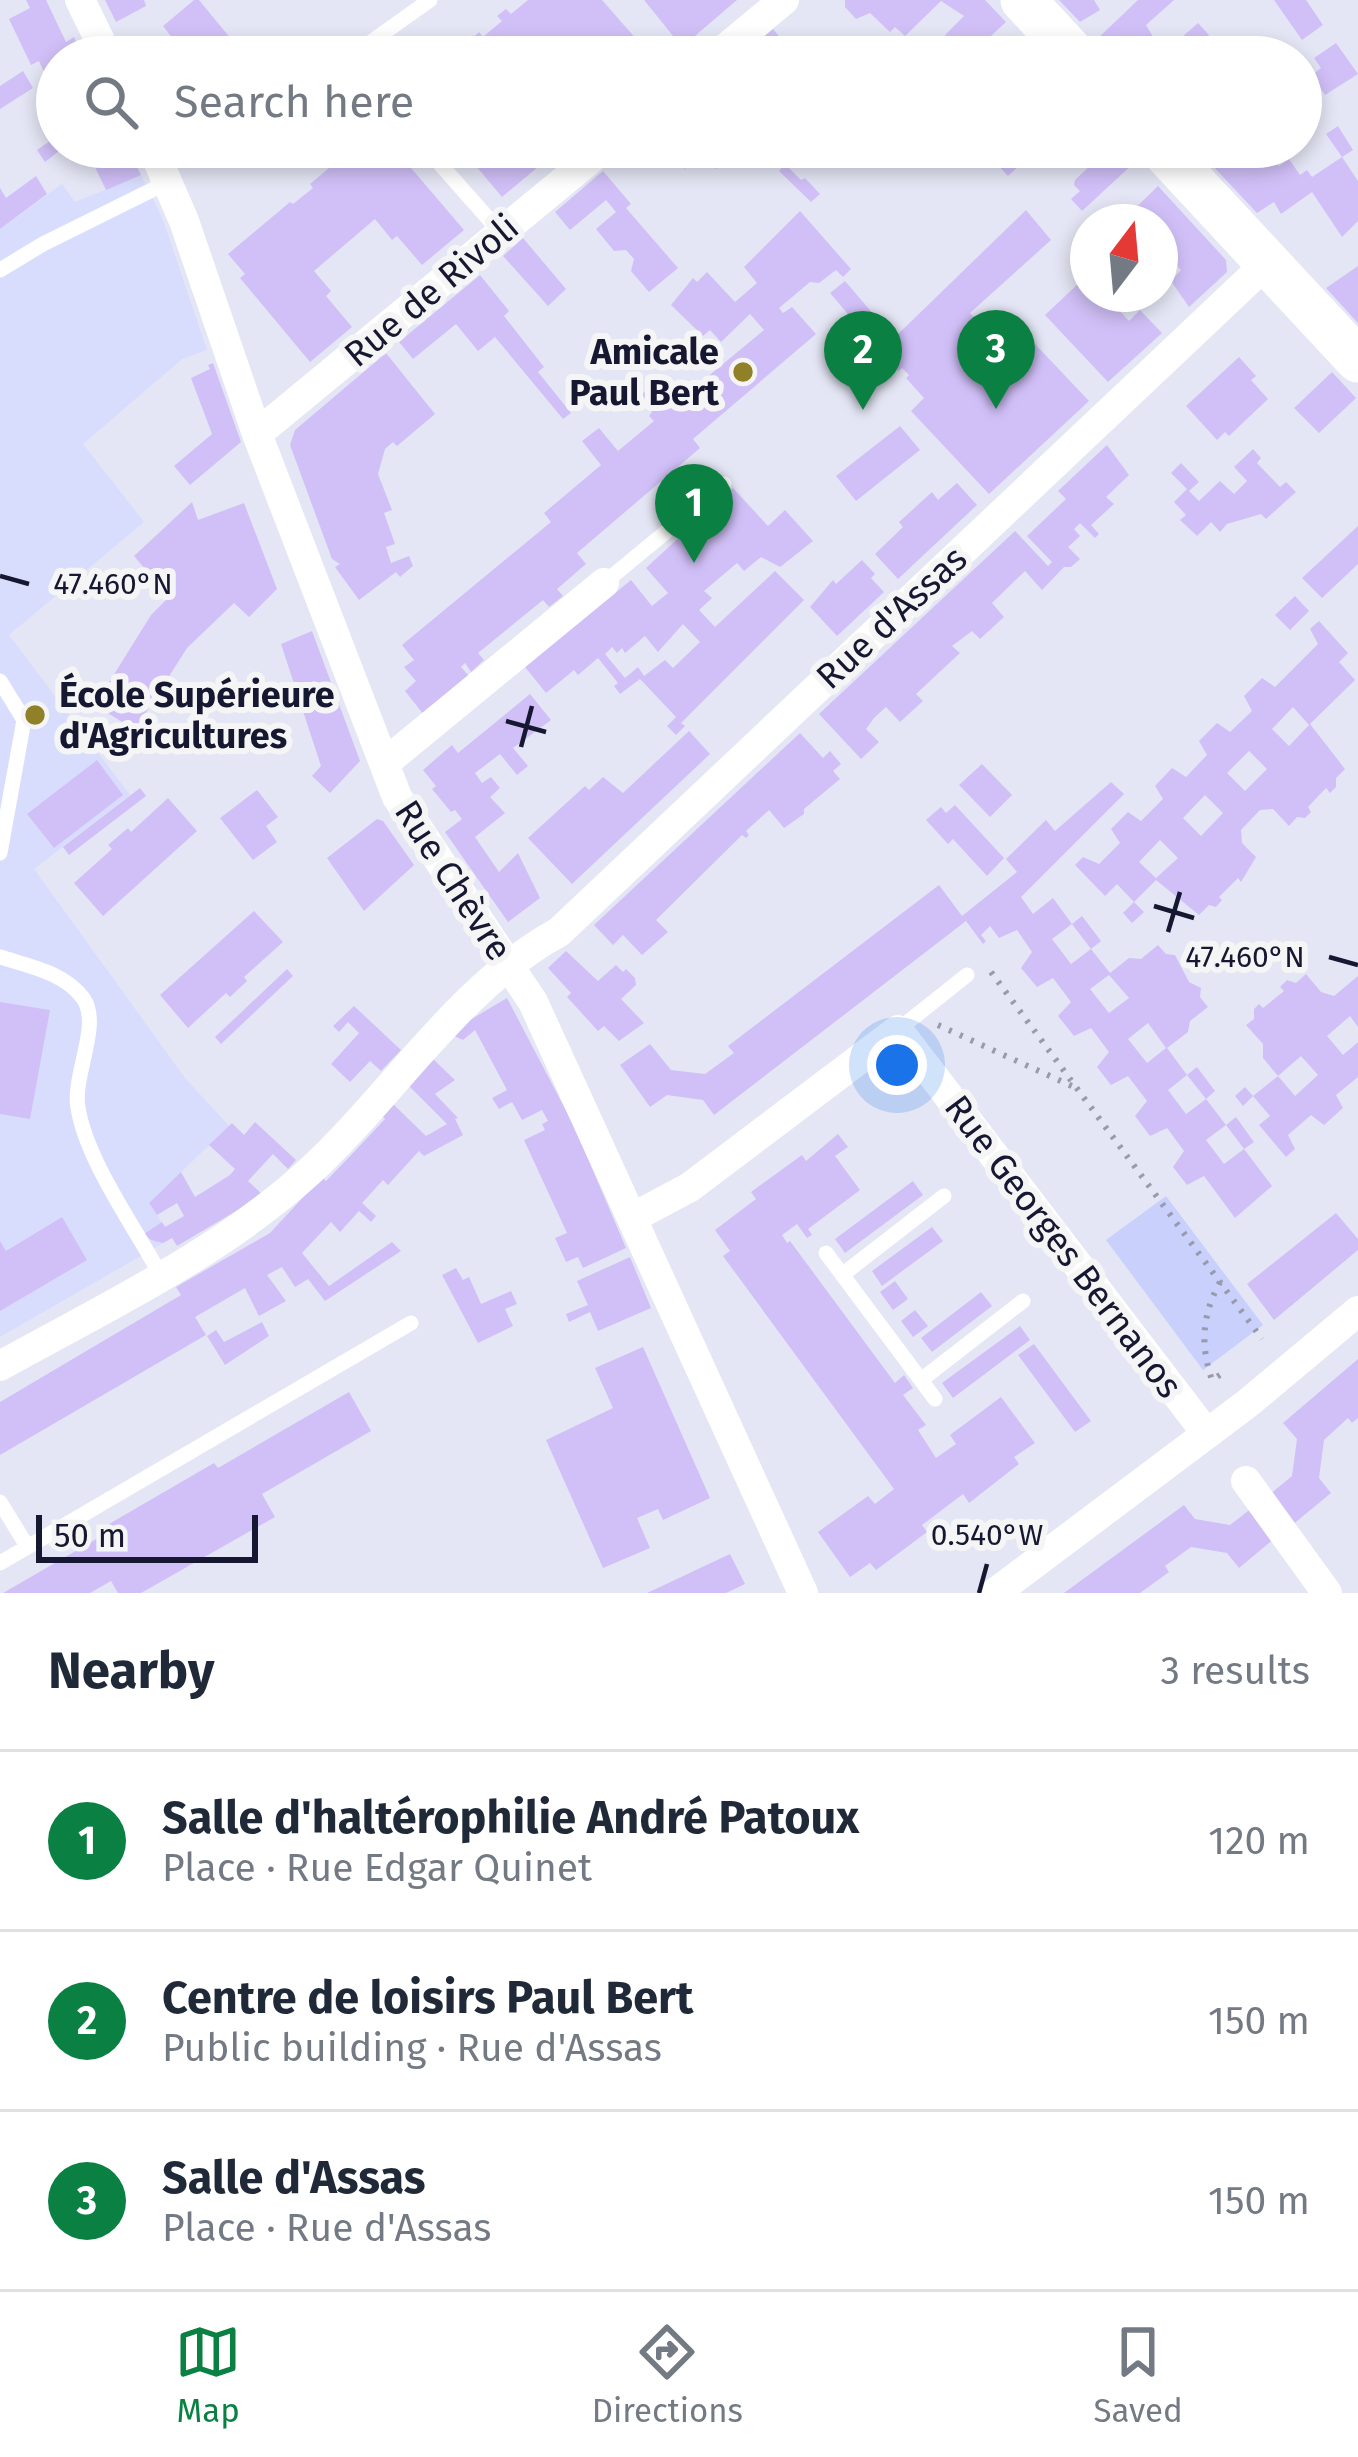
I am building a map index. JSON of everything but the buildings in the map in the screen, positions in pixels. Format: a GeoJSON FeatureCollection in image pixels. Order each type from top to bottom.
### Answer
{"type":"FeatureCollection","features":[{"type":"Feature","properties":{"kind":"main road"},"geometry":{"type":"LineString","coordinates":[[1023,0],[1056,36]]}},
{"type":"Feature","properties":{"kind":"main road"},"geometry":{"type":"LineString","coordinates":[[1180,168],[1358,360]]}},
{"type":"Feature","properties":{"kind":"street"},"geometry":{"type":"LineString","coordinates":[[80,0],[98,36]]}},
{"type":"Feature","properties":{"kind":"street"},"geometry":{"type":"LineString","coordinates":[[740,36],[784,0]]}},
{"type":"Feature","properties":{"kind":"street","name":"Rue Chèvre"},"geometry":{"type":"LineString","coordinates":[[162,168],[257,434],[398,797],[510,965],[562,1061],[803,1593]]}},
{"type":"Feature","properties":{"kind":"street","name":"Rue de Rivoli"},"geometry":{"type":"LineString","coordinates":[[257,434],[580,168]]}},
{"type":"Feature","properties":{"kind":"street","name":"Rue d'Assas"},"geometry":{"type":"LineString","coordinates":[[0,1366],[256,1219],[299,1181],[474,995],[559,932],[1268,263]]}},
{"type":"Feature","properties":{"kind":"street"},"geometry":{"type":"LineString","coordinates":[[386,762],[604,583]]}},
{"type":"Feature","properties":{"kind":"street"},"geometry":{"type":"LineString","coordinates":[[634,1216],[690,1187],[898,1030]]}},
{"type":"Feature","properties":{"kind":"street","name":"Rue Georges Bernanos"},"geometry":{"type":"LineString","coordinates":[[898,1030],[1207,1434]]}},
{"type":"Feature","properties":{"kind":"street"},"geometry":{"type":"LineString","coordinates":[[995,1593],[1207,1434],[1358,1311]]}},
{"type":"Feature","properties":{"kind":"street"},"geometry":{"type":"LineString","coordinates":[[1246,1481],[1327,1593]]}},
{"type":"Feature","properties":{"kind":"lane"},"geometry":{"type":"LineString","coordinates":[[379,36],[430,0]]}},
{"type":"Feature","properties":{"kind":"lane"},"geometry":{"type":"LineString","coordinates":[[444,168],[501,233]]}},
{"type":"Feature","properties":{"kind":"lane"},"geometry":{"type":"LineString","coordinates":[[0,270],[168,182]]}},
{"type":"Feature","properties":{"kind":"lane"},"geometry":{"type":"LineString","coordinates":[[604,583],[724,484]]}},
{"type":"Feature","properties":{"kind":"lane"},"geometry":{"type":"LineString","coordinates":[[0,681],[19,706],[24,733],[0,853]]}},
{"type":"Feature","properties":{"kind":"lane"},"geometry":{"type":"LineString","coordinates":[[0,957],[54,974],[84,998],[90,1016],[77,1107],[97,1158],[161,1276]]}},
{"type":"Feature","properties":{"kind":"lane"},"geometry":{"type":"LineString","coordinates":[[898,1030],[967,975]]}},
{"type":"Feature","properties":{"kind":"lane"},"geometry":{"type":"LineString","coordinates":[[842,1275],[944,1196]]}},
{"type":"Feature","properties":{"kind":"lane"},"geometry":{"type":"LineString","coordinates":[[826,1253],[935,1399]]}},
{"type":"Feature","properties":{"kind":"lane"},"geometry":{"type":"LineString","coordinates":[[921,1380],[1023,1301]]}},
{"type":"Feature","properties":{"kind":"lane"},"geometry":{"type":"LineString","coordinates":[[0,1563],[411,1323]]}},
{"type":"Feature","properties":{"kind":"lane"},"geometry":{"type":"LineString","coordinates":[[0,1502],[26,1546]]}},
{"type":"Feature","properties":{"kind":"path"},"geometry":{"type":"LineString","coordinates":[[991,972],[1262,1339]]}},
{"type":"Feature","properties":{"kind":"path"},"geometry":{"type":"LineString","coordinates":[[938,1025],[1078,1089]]}},
{"type":"Feature","properties":{"kind":"path"},"geometry":{"type":"LineString","coordinates":[[1220,1281],[1207,1311],[1203,1342],[1212,1380],[1223,1373]]}},
{"type":"Feature","properties":{"kind":"shaded area","name":"École Supérieure d'Agricultures"},"geometry":{"type":"Polygon","coordinates":[[[141,175],[162,217],[207,350],[182,359],[83,444],[144,522],[9,635],[130,795],[34,869],[185,1078],[229,1126],[149,1203],[172,1238],[0,1337],[0,229],[62,184],[75,202],[141,175]]]}},
{"type":"Feature","properties":{"kind":"shaded area"},"geometry":{"type":"Polygon","coordinates":[[[1166,1196],[1263,1325],[1203,1370],[1106,1240],[1166,1196]]]}},
{"type":"Feature","properties":{"kind":"place","name":"Amicale Paul Bert"},"geometry":{"type":"Point","coordinates":[743,372]}},
{"type":"Feature","properties":{"kind":"place","name":"Salle d'Assas"},"geometry":{"type":"Point","coordinates":[996,409]}},
{"type":"Feature","properties":{"kind":"place","name":"Centre de loisirs Paul Bert"},"geometry":{"type":"Point","coordinates":[863,410]}},
{"type":"Feature","properties":{"kind":"place","name":"Salle d'haltérophilie André Patoux"},"geometry":{"type":"Point","coordinates":[694,563]}},
{"type":"Feature","properties":{"kind":"place","name":"École Supérieure d'Agricultures"},"geometry":{"type":"Point","coordinates":[35,715]}}]}
